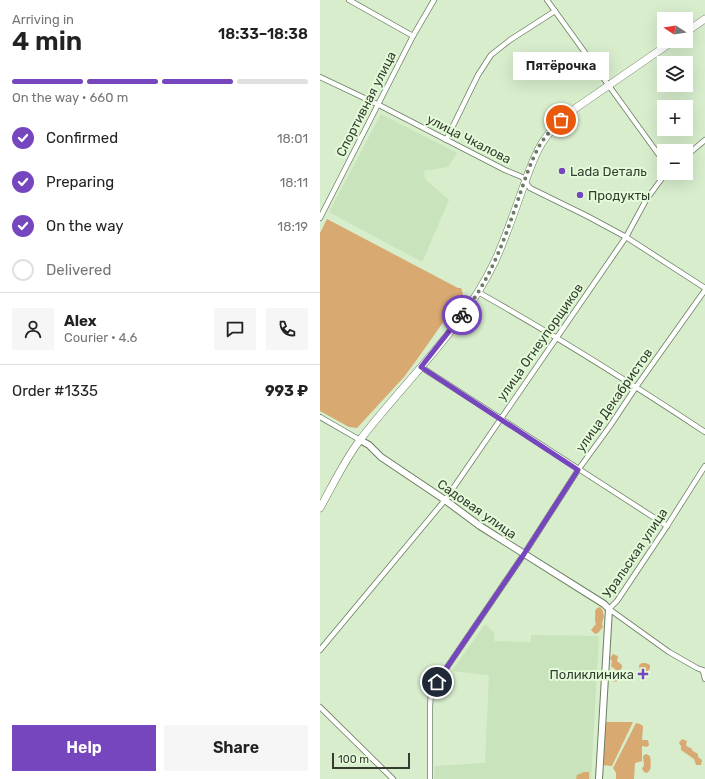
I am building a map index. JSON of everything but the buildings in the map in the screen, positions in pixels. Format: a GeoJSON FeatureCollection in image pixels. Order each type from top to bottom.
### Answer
{"type":"FeatureCollection","features":[{"type":"Feature","properties":{"kind":"main road"},"geometry":{"type":"LineString","coordinates":[[693,27],[705,19]]}},
{"type":"Feature","properties":{"kind":"main road"},"geometry":{"type":"LineString","coordinates":[[320,508],[360,440],[465,312],[478,292],[498,254],[541,144],[549,132],[573,110],[663,48]]}},
{"type":"Feature","properties":{"kind":"street"},"geometry":{"type":"LineString","coordinates":[[349,0],[413,36]]}},
{"type":"Feature","properties":{"kind":"street","name":"Спортивная улица"},"geometry":{"type":"LineString","coordinates":[[320,218],[413,36],[434,0]]}},
{"type":"Feature","properties":{"kind":"street"},"geometry":{"type":"LineString","coordinates":[[547,0],[657,152]]}},
{"type":"Feature","properties":{"kind":"street"},"geometry":{"type":"LineString","coordinates":[[446,140],[478,75],[491,55],[510,40],[555,11]]}},
{"type":"Feature","properties":{"kind":"street","name":"улица Чкалова"},"geometry":{"type":"LineString","coordinates":[[320,77],[379,105],[505,170],[522,177],[530,188],[626,237],[705,289]]}},
{"type":"Feature","properties":{"kind":"street"},"geometry":{"type":"LineString","coordinates":[[693,150],[705,140]]}},
{"type":"Feature","properties":{"kind":"street","name":"улица Огнеупорщиков"},"geometry":{"type":"LineString","coordinates":[[320,650],[445,500],[626,237],[646,200],[661,180]]}},
{"type":"Feature","properties":{"kind":"street","name":"улица Декабристов"},"geometry":{"type":"LineString","coordinates":[[430,779],[430,706],[431,694],[437,682],[524,554],[578,470],[705,289]]}},
{"type":"Feature","properties":{"kind":"street"},"geometry":{"type":"LineString","coordinates":[[478,292],[557,338],[705,432]]}},
{"type":"Feature","properties":{"kind":"street"},"geometry":{"type":"LineString","coordinates":[[421,367],[578,470],[667,526]]}},
{"type":"Feature","properties":{"kind":"street","name":"Садовая улица"},"geometry":{"type":"LineString","coordinates":[[320,417],[369,445],[381,457],[445,500],[480,526],[604,604],[669,652],[704,671]]}},
{"type":"Feature","properties":{"kind":"street","name":"Уральская улица"},"geometry":{"type":"LineString","coordinates":[[599,779],[609,609],[617,601],[705,466]]}},
{"type":"Feature","properties":{"kind":"street"},"geometry":{"type":"LineString","coordinates":[[704,671],[705,679]]}},
{"type":"Feature","properties":{"kind":"street"},"geometry":{"type":"LineString","coordinates":[[320,707],[393,779]]}},
{"type":"Feature","properties":{"kind":"shaded area"},"geometry":{"type":"Polygon","coordinates":[[[381,114],[457,153],[448,167],[424,171],[425,179],[449,200],[422,262],[329,212],[381,114]]]}},
{"type":"Feature","properties":{"kind":"shaded area"},"geometry":{"type":"Polygon","coordinates":[[[327,219],[458,288],[461,288],[463,294],[404,377],[357,428],[349,427],[320,411],[320,233],[327,219]]]}},
{"type":"Feature","properties":{"kind":"shaded area"},"geometry":{"type":"Polygon","coordinates":[[[600,607],[604,616],[602,624],[603,627],[598,633],[595,634],[591,630],[596,624],[595,611],[600,607]]]}},
{"type":"Feature","properties":{"kind":"shaded area"},"geometry":{"type":"Polygon","coordinates":[[[485,624],[494,632],[494,641],[531,642],[531,635],[599,636],[591,779],[434,779],[435,766],[485,763],[489,675],[452,671],[485,624]]]}},
{"type":"Feature","properties":{"kind":"shaded area"},"geometry":{"type":"Polygon","coordinates":[[[613,654],[618,656],[617,661],[622,665],[622,668],[619,671],[611,666],[612,661],[610,658],[613,654]]]}},
{"type":"Feature","properties":{"kind":"shaded area"},"geometry":{"type":"Polygon","coordinates":[[[646,663],[650,665],[650,669],[648,671],[640,670],[639,665],[646,663]]]}},
{"type":"Feature","properties":{"kind":"shaded area"},"geometry":{"type":"Polygon","coordinates":[[[615,672],[620,677],[615,682],[610,677],[615,672]]]}},
{"type":"Feature","properties":{"kind":"shaded area"},"geometry":{"type":"Polygon","coordinates":[[[604,722],[633,722],[612,766],[602,765],[604,722]]]}},
{"type":"Feature","properties":{"kind":"shaded area"},"geometry":{"type":"Polygon","coordinates":[[[636,723],[643,726],[642,740],[648,740],[649,745],[647,747],[642,746],[642,761],[635,763],[634,779],[616,779],[616,773],[613,768],[636,723]]]}},
{"type":"Feature","properties":{"kind":"shaded area"},"geometry":{"type":"Polygon","coordinates":[[[682,739],[687,741],[686,745],[698,754],[698,757],[702,760],[701,765],[696,765],[694,759],[681,750],[679,743],[682,739]]]}},
{"type":"Feature","properties":{"kind":"shaded area"},"geometry":{"type":"Polygon","coordinates":[[[646,754],[650,756],[651,762],[650,770],[647,773],[642,769],[644,765],[643,756],[646,754]]]}},
{"type":"Feature","properties":{"kind":"shaded area"},"geometry":{"type":"Polygon","coordinates":[[[584,772],[589,772],[589,779],[576,779],[577,775],[584,772]]]}},
{"type":"Feature","properties":{"kind":"way so far"},"geometry":{"type":"LineString","coordinates":[[462,315],[478,292],[495,262],[541,144],[549,132],[561,120]]}},
{"type":"Feature","properties":{"kind":"place","name":"Пятёрочка"},"geometry":{"type":"Point","coordinates":[561,120]}},
{"type":"Feature","properties":{"kind":"place","name":"Lada Dеталь"},"geometry":{"type":"Point","coordinates":[562,171]}},
{"type":"Feature","properties":{"kind":"place","name":"Продукты"},"geometry":{"type":"Point","coordinates":[580,195]}},
{"type":"Feature","properties":{"kind":"place","name":"Поликлиника"},"geometry":{"type":"Point","coordinates":[643,674]}},
{"type":"Feature","properties":{"kind":"route"},"geometry":{"type":"LineString","coordinates":[[437,682],[524,554],[578,470],[421,367],[462,315]]}}]}
